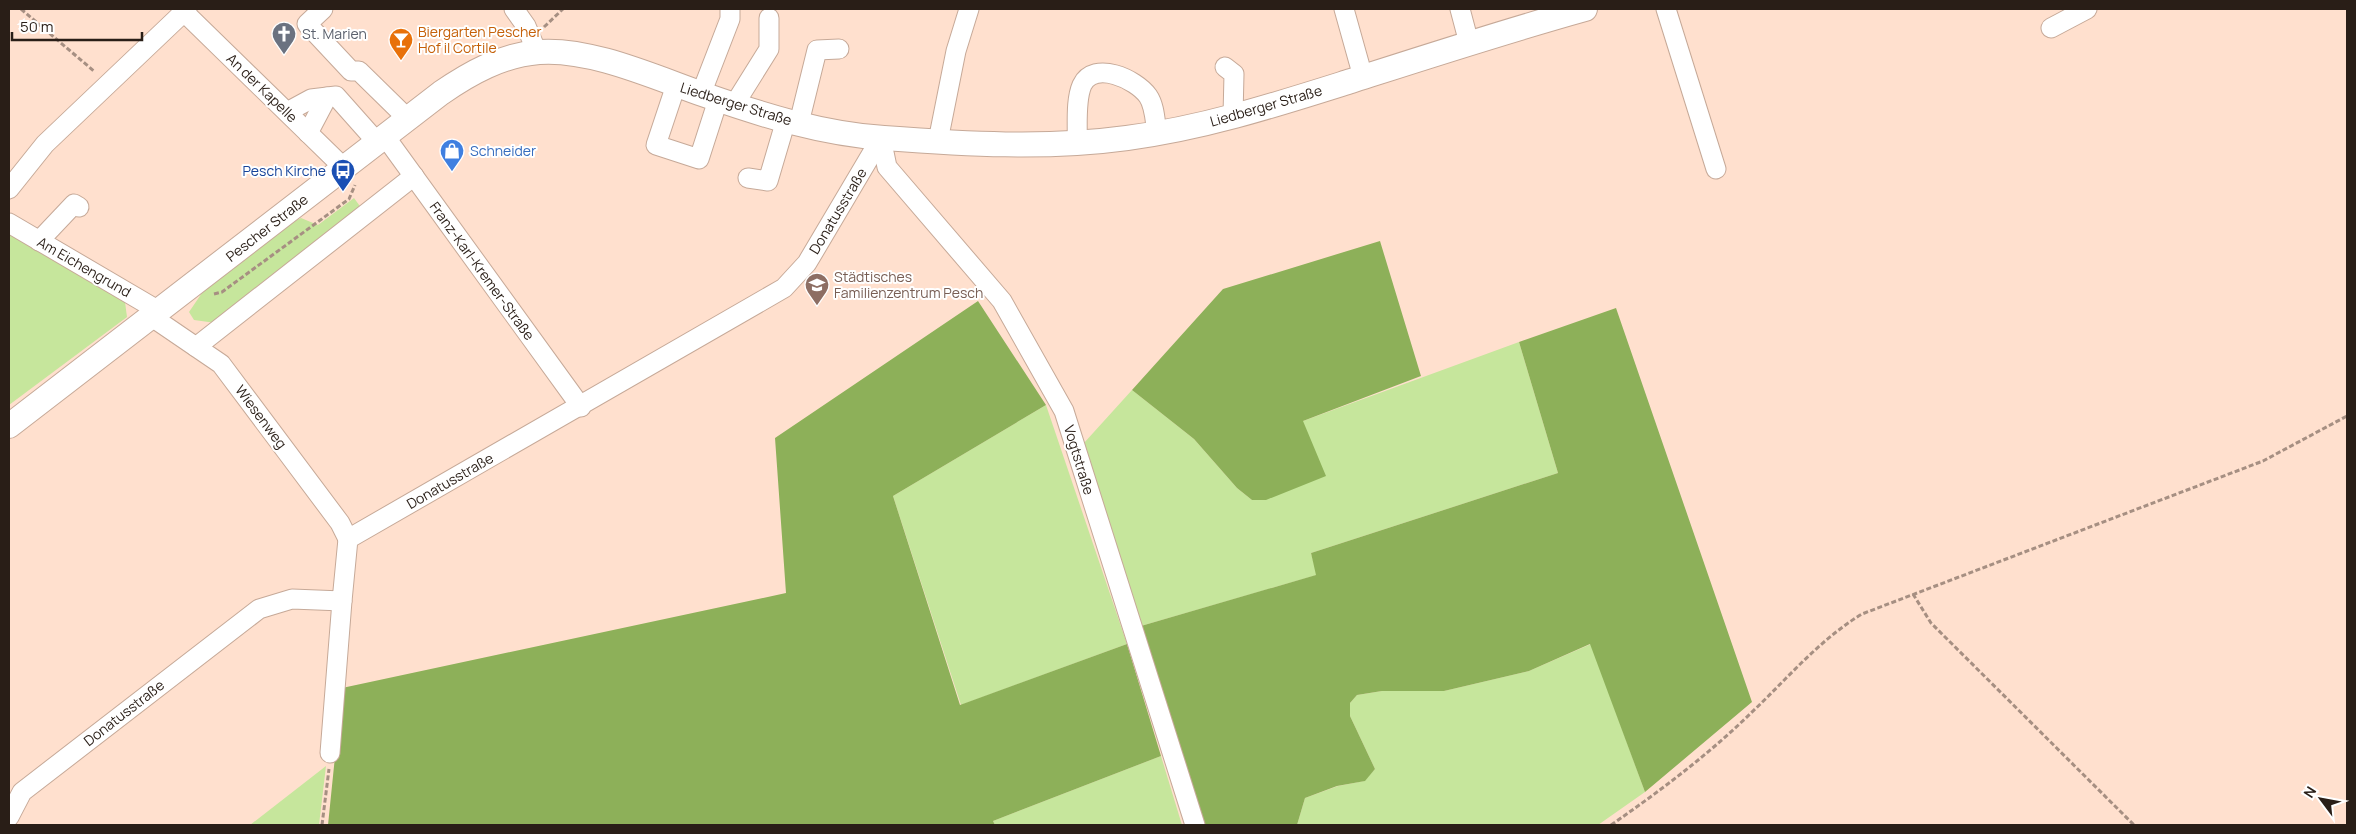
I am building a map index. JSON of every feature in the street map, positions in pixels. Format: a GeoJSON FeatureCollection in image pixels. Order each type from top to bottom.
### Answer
{"type":"FeatureCollection","features":[{"type":"Feature","properties":{"kind":"main road","name":"Liedberger Straße"},"geometry":{"type":"LineString","coordinates":[[535,45],[562,53],[592,58],[718,100],[792,122],[881,138],[938,141],[1077,143],[1157,134],[1233,116],[1584,9]]}},
{"type":"Feature","properties":{"kind":"main road","name":"Pescher Straße"},"geometry":{"type":"LineString","coordinates":[[9,426],[441,92],[475,72],[535,45]]}},
{"type":"Feature","properties":{"kind":"street"},"geometry":{"type":"LineString","coordinates":[[323,9],[307,24],[350,72],[359,71],[406,118]]}},
{"type":"Feature","properties":{"kind":"street"},"geometry":{"type":"LineString","coordinates":[[514,9],[535,45]]}},
{"type":"Feature","properties":{"kind":"street"},"geometry":{"type":"LineString","coordinates":[[676,85],[656,145],[699,159],[718,100],[730,9]]}},
{"type":"Feature","properties":{"kind":"street"},"geometry":{"type":"LineString","coordinates":[[938,141],[956,51],[969,9]]}},
{"type":"Feature","properties":{"kind":"street"},"geometry":{"type":"LineString","coordinates":[[1344,9],[1363,77]]}},
{"type":"Feature","properties":{"kind":"street"},"geometry":{"type":"LineString","coordinates":[[1460,9],[1470,43]]}},
{"type":"Feature","properties":{"kind":"street"},"geometry":{"type":"LineString","coordinates":[[1666,9],[1716,169]]}},
{"type":"Feature","properties":{"kind":"street"},"geometry":{"type":"LineString","coordinates":[[2050,28],[2087,9]]}},
{"type":"Feature","properties":{"kind":"street"},"geometry":{"type":"LineString","coordinates":[[9,189],[42,148],[184,10]]}},
{"type":"Feature","properties":{"kind":"street","name":"An der Kapelle"},"geometry":{"type":"LineString","coordinates":[[184,10],[343,167]]}},
{"type":"Feature","properties":{"kind":"street"},"geometry":{"type":"LineString","coordinates":[[718,100],[769,49],[769,18]]}},
{"type":"Feature","properties":{"kind":"street"},"geometry":{"type":"LineString","coordinates":[[748,178],[768,181],[792,122],[817,50],[838,49]]}},
{"type":"Feature","properties":{"kind":"street"},"geometry":{"type":"LineString","coordinates":[[1225,67],[1234,74],[1233,116]]}},
{"type":"Feature","properties":{"kind":"street"},"geometry":{"type":"LineString","coordinates":[[1077,143],[1082,86],[1089,77],[1100,74],[1119,76],[1138,87],[1148,96],[1153,110],[1157,134]]}},
{"type":"Feature","properties":{"kind":"street","name":"Franz-Karl-Kremer-Straße"},"geometry":{"type":"LineString","coordinates":[[327,97],[336,96],[380,138],[414,176],[580,407]]}},
{"type":"Feature","properties":{"kind":"street"},"geometry":{"type":"LineString","coordinates":[[287,112],[311,99],[327,97]]}},
{"type":"Feature","properties":{"kind":"street"},"geometry":{"type":"LineString","coordinates":[[308,133],[327,97]]}},
{"type":"Feature","properties":{"kind":"street","name":"Donatusstraße"},"geometry":{"type":"LineString","coordinates":[[348,539],[775,294],[792,281],[807,263],[881,138]]}},
{"type":"Feature","properties":{"kind":"street","name":"Vogtstraße"},"geometry":{"type":"LineString","coordinates":[[881,138],[887,167],[1002,301],[1064,410],[1195,825]]}},
{"type":"Feature","properties":{"kind":"street"},"geometry":{"type":"LineString","coordinates":[[196,347],[414,176]]}},
{"type":"Feature","properties":{"kind":"street"},"geometry":{"type":"LineString","coordinates":[[39,241],[74,204],[79,207]]}},
{"type":"Feature","properties":{"kind":"street","name":"Am Eichengrund"},"geometry":{"type":"LineString","coordinates":[[9,223],[155,314]]}},
{"type":"Feature","properties":{"kind":"street","name":"Wiesenweg"},"geometry":{"type":"LineString","coordinates":[[155,314],[196,347],[221,364],[340,523],[348,539]]}},
{"type":"Feature","properties":{"kind":"street"},"geometry":{"type":"LineString","coordinates":[[330,753],[348,539]]}},
{"type":"Feature","properties":{"kind":"street","name":"Donatusstraße"},"geometry":{"type":"LineString","coordinates":[[9,816],[15,797],[259,609],[287,600],[342,601]]}},
{"type":"Feature","properties":{"kind":"path"},"geometry":{"type":"LineString","coordinates":[[21,9],[109,84]]}},
{"type":"Feature","properties":{"kind":"path"},"geometry":{"type":"LineString","coordinates":[[535,45],[563,9]]}},
{"type":"Feature","properties":{"kind":"path"},"geometry":{"type":"LineString","coordinates":[[1611,825],[1677,777],[1727,736],[1821,645],[1847,623],[1877,607],[2263,461],[2347,416]]}},
{"type":"Feature","properties":{"kind":"path"},"geometry":{"type":"LineString","coordinates":[[1913,594],[1932,623],[2134,825]]}},
{"type":"Feature","properties":{"kind":"path"},"geometry":{"type":"LineString","coordinates":[[322,825],[330,753]]}},
{"type":"Feature","properties":{"kind":"green space"},"geometry":{"type":"Polygon","coordinates":[[[354,198],[362,209],[216,323],[194,320],[189,312],[204,290],[283,227],[301,218],[318,225],[354,198]]]}},
{"type":"Feature","properties":{"kind":"green space"},"geometry":{"type":"Polygon","coordinates":[[[9,231],[116,293],[125,302],[127,317],[9,405],[9,231]]]}},
{"type":"Feature","properties":{"kind":"green space"},"geometry":{"type":"Polygon","coordinates":[[[1380,241],[1421,376],[1303,421],[1326,476],[1266,500],[1252,500],[1237,488],[1194,439],[1132,390],[1223,289],[1380,241]]]}},
{"type":"Feature","properties":{"kind":"green space"},"geometry":{"type":"Polygon","coordinates":[[[978,301],[1046,405],[893,496],[960,705],[1127,644],[1161,756],[993,821],[995,825],[328,825],[342,688],[786,593],[775,438],[978,301]]]}},
{"type":"Feature","properties":{"kind":"green space"},"geometry":{"type":"Polygon","coordinates":[[[1616,308],[1752,702],[1645,792],[1590,644],[1529,671],[1444,691],[1382,691],[1357,695],[1350,703],[1350,716],[1375,769],[1365,781],[1337,786],[1305,798],[1297,825],[1202,825],[1141,626],[1316,575],[1311,553],[1558,473],[1519,342],[1616,308]]]}},
{"type":"Feature","properties":{"kind":"green space"},"geometry":{"type":"Polygon","coordinates":[[[1519,342],[1558,473],[1311,553],[1317,575],[1141,626],[1084,443],[1132,390],[1194,439],[1237,488],[1252,500],[1303,421],[1519,342]]]}},
{"type":"Feature","properties":{"kind":"green space"},"geometry":{"type":"Polygon","coordinates":[[[1046,405],[1127,644],[961,705],[893,496],[1046,405]]]}},
{"type":"Feature","properties":{"kind":"green space"},"geometry":{"type":"Polygon","coordinates":[[[1591,644],[1645,792],[1598,825],[1297,825],[1305,798],[1338,786],[1364,781],[1375,769],[1350,716],[1350,703],[1357,695],[1382,691],[1444,691],[1529,671],[1591,644]]]}},
{"type":"Feature","properties":{"kind":"green space"},"geometry":{"type":"Polygon","coordinates":[[[1161,756],[1182,825],[995,825],[993,821],[1161,756]]]}},
{"type":"Feature","properties":{"kind":"green space"},"geometry":{"type":"Polygon","coordinates":[[[326,766],[319,825],[250,825],[326,766]]]}},
{"type":"Feature","properties":{"kind":"place","name":"St. Marien"},"geometry":{"type":"Point","coordinates":[284,55]}},
{"type":"Feature","properties":{"kind":"place","name":"Biergarten Pescher Hof il Cortile"},"geometry":{"type":"Point","coordinates":[401,61]}},
{"type":"Feature","properties":{"kind":"place","name":"Schneider"},"geometry":{"type":"Point","coordinates":[452,172]}},
{"type":"Feature","properties":{"kind":"place","name":"Pesch Kirche"},"geometry":{"type":"Point","coordinates":[343,192]}},
{"type":"Feature","properties":{"kind":"place","name":"Städtisches Familienzentrum Pesch"},"geometry":{"type":"Point","coordinates":[817,306]}}]}
